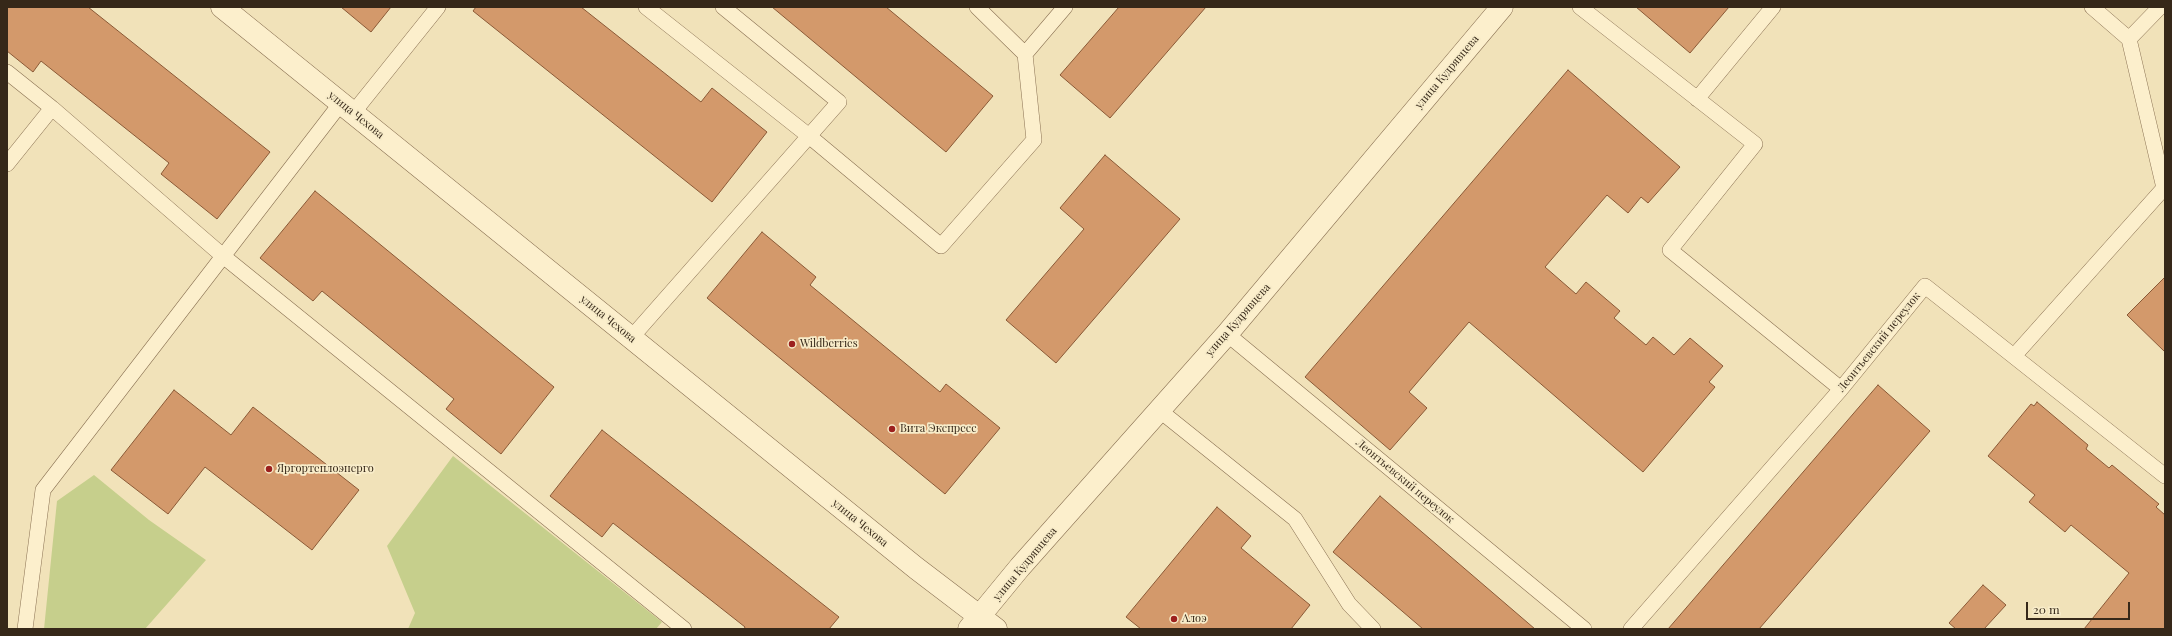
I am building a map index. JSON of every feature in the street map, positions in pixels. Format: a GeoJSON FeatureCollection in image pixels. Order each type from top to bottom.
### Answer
{"type":"FeatureCollection","features":[{"type":"Feature","properties":{"kind":"street","name":"улица Чехова"},"geometry":{"type":"LineString","coordinates":[[222,7],[916,568],[982,625]]}},
{"type":"Feature","properties":{"kind":"street","name":"улица Кудрявцева"},"geometry":{"type":"LineString","coordinates":[[982,625],[1020,567],[1227,334],[1502,7]]}},
{"type":"Feature","properties":{"kind":"lane"},"geometry":{"type":"LineString","coordinates":[[25,629],[43,490],[223,256],[347,108],[438,7]]}},
{"type":"Feature","properties":{"kind":"lane"},"geometry":{"type":"LineString","coordinates":[[646,7],[809,136],[942,246],[1034,140],[1025,54],[977,7]]}},
{"type":"Feature","properties":{"kind":"lane"},"geometry":{"type":"LineString","coordinates":[[631,338],[840,102],[723,7]]}},
{"type":"Feature","properties":{"kind":"lane"},"geometry":{"type":"LineString","coordinates":[[1025,54],[1065,7]]}},
{"type":"Feature","properties":{"kind":"lane"},"geometry":{"type":"LineString","coordinates":[[1580,7],[1755,144],[1670,250],[1841,389]]}},
{"type":"Feature","properties":{"kind":"lane"},"geometry":{"type":"LineString","coordinates":[[1697,99],[1773,7]]}},
{"type":"Feature","properties":{"kind":"lane"},"geometry":{"type":"LineString","coordinates":[[2014,356],[2164,188],[2129,38],[2092,7]]}},
{"type":"Feature","properties":{"kind":"lane"},"geometry":{"type":"LineString","coordinates":[[2129,38],[2160,7]]}},
{"type":"Feature","properties":{"kind":"lane"},"geometry":{"type":"LineString","coordinates":[[7,72],[52,108],[223,256],[681,628]]}},
{"type":"Feature","properties":{"kind":"lane"},"geometry":{"type":"LineString","coordinates":[[7,164],[52,108]]}},
{"type":"Feature","properties":{"kind":"lane","name":"Леонтьевский переулок"},"geometry":{"type":"LineString","coordinates":[[1631,629],[1841,389],[1925,286],[2165,476]]}},
{"type":"Feature","properties":{"kind":"lane","name":"Леонтьевский переулок"},"geometry":{"type":"LineString","coordinates":[[1227,334],[1584,629]]}},
{"type":"Feature","properties":{"kind":"lane"},"geometry":{"type":"LineString","coordinates":[[1159,410],[1295,519],[1349,604],[1373,629]]}},
{"type":"Feature","properties":{"kind":"green space"},"geometry":{"type":"Polygon","coordinates":[[[453,456],[662,622],[656,629],[408,629],[415,613],[387,546],[453,456]]]}},
{"type":"Feature","properties":{"kind":"green space"},"geometry":{"type":"Polygon","coordinates":[[[94,475],[149,520],[206,560],[145,629],[44,629],[57,501],[94,475]]]}},
{"type":"Feature","properties":{"kind":"building"},"geometry":{"type":"Polygon","coordinates":[[[7,7],[88,7],[270,152],[217,219],[161,174],[169,163],[41,61],[33,72],[7,51],[7,7]]]}},
{"type":"Feature","properties":{"kind":"building"},"geometry":{"type":"Polygon","coordinates":[[[341,7],[391,7],[371,32],[341,7]]]}},
{"type":"Feature","properties":{"kind":"building"},"geometry":{"type":"Polygon","coordinates":[[[476,7],[581,7],[701,102],[712,88],[767,132],[712,202],[473,11],[476,7]]]}},
{"type":"Feature","properties":{"kind":"building"},"geometry":{"type":"Polygon","coordinates":[[[772,7],[886,7],[993,96],[946,152],[772,7]]]}},
{"type":"Feature","properties":{"kind":"building"},"geometry":{"type":"Polygon","coordinates":[[[1119,7],[1206,7],[1110,118],[1060,75],[1119,7]]]}},
{"type":"Feature","properties":{"kind":"building"},"geometry":{"type":"Polygon","coordinates":[[[1636,7],[1729,7],[1690,53],[1636,7]]]}},
{"type":"Feature","properties":{"kind":"building"},"geometry":{"type":"Polygon","coordinates":[[[1568,70],[1680,167],[1648,203],[1641,197],[1628,213],[1607,195],[1545,267],[1576,294],[1586,282],[1620,311],[1614,318],[1646,345],[1653,337],[1674,355],[1690,338],[1723,366],[1709,382],[1715,387],[1643,472],[1469,322],[1409,392],[1427,408],[1390,450],[1305,377],[1568,70]]]}},
{"type":"Feature","properties":{"kind":"building"},"geometry":{"type":"Polygon","coordinates":[[[1105,155],[1180,219],[1056,363],[1006,320],[1084,229],[1060,208],[1105,155]]]}},
{"type":"Feature","properties":{"kind":"building"},"geometry":{"type":"Polygon","coordinates":[[[315,191],[554,387],[501,454],[446,409],[454,399],[322,291],[313,301],[260,258],[315,191]]]}},
{"type":"Feature","properties":{"kind":"building"},"geometry":{"type":"Polygon","coordinates":[[[762,232],[816,277],[810,285],[940,392],[946,384],[1000,428],[945,494],[707,298],[762,232]]]}},
{"type":"Feature","properties":{"kind":"building"},"geometry":{"type":"Polygon","coordinates":[[[2165,277],[2165,352],[2127,315],[2165,277]]]}},
{"type":"Feature","properties":{"kind":"building"},"geometry":{"type":"Polygon","coordinates":[[[1878,385],[1930,431],[1759,629],[1668,629],[1878,385]]]}},
{"type":"Feature","properties":{"kind":"building","name":"Яргортеплоэнерго"},"geometry":{"type":"Polygon","coordinates":[[[174,390],[231,435],[253,407],[359,490],[312,550],[205,467],[168,514],[111,470],[174,390]]]}},
{"type":"Feature","properties":{"kind":"building"},"geometry":{"type":"Polygon","coordinates":[[[2037,402],[2088,445],[2086,449],[2109,468],[2112,465],[2159,504],[2156,507],[2165,515],[2165,629],[2084,629],[2129,573],[2071,525],[2065,532],[2029,502],[2035,495],[1988,456],[2031,404],[2034,406],[2037,402]]]}},
{"type":"Feature","properties":{"kind":"building"},"geometry":{"type":"Polygon","coordinates":[[[602,430],[839,617],[829,629],[744,629],[745,627],[613,523],[602,537],[550,496],[602,430]]]}},
{"type":"Feature","properties":{"kind":"building"},"geometry":{"type":"Polygon","coordinates":[[[1380,496],[1535,629],[1423,629],[1333,552],[1380,496]]]}},
{"type":"Feature","properties":{"kind":"building"},"geometry":{"type":"Polygon","coordinates":[[[1217,507],[1251,536],[1241,548],[1310,605],[1291,629],[1141,629],[1126,617],[1217,507]]]}},
{"type":"Feature","properties":{"kind":"building"},"geometry":{"type":"Polygon","coordinates":[[[1983,585],[2006,605],[1984,629],[1956,629],[1949,623],[1983,585]]]}},
{"type":"Feature","properties":{"kind":"place","name":"Wildberries"},"geometry":{"type":"Point","coordinates":[792,344]}},
{"type":"Feature","properties":{"kind":"place","name":"Вита Экспресс"},"geometry":{"type":"Point","coordinates":[892,429]}},
{"type":"Feature","properties":{"kind":"place","name":"Яргортеплоэнерго"},"geometry":{"type":"Point","coordinates":[269,469]}},
{"type":"Feature","properties":{"kind":"place","name":"Алоэ"},"geometry":{"type":"Point","coordinates":[1174,619]}}]}
